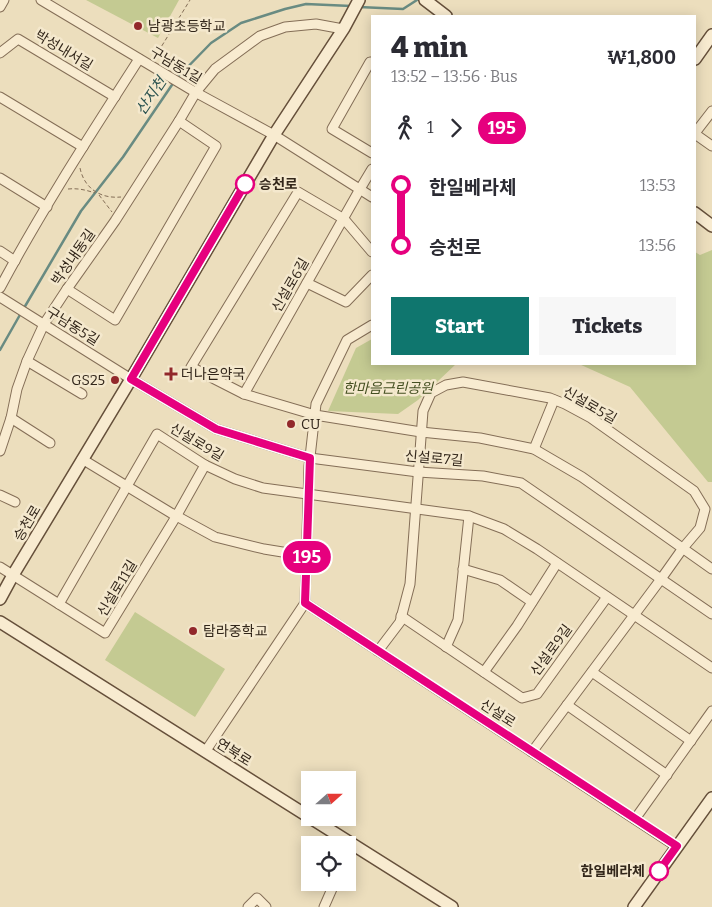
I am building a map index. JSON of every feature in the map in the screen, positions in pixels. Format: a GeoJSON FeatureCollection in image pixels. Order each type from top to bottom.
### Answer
{"type":"FeatureCollection","features":[{"type":"Feature","properties":{"kind":"main road","name":"승천로"},"geometry":{"type":"LineString","coordinates":[[0,599],[274,135],[359,0]]}},
{"type":"Feature","properties":{"kind":"main road"},"geometry":{"type":"LineString","coordinates":[[425,0],[445,15]]}},
{"type":"Feature","properties":{"kind":"main road"},"geometry":{"type":"LineString","coordinates":[[696,58],[712,35]]}},
{"type":"Feature","properties":{"kind":"main road"},"geometry":{"type":"LineString","coordinates":[[696,214],[712,226]]}},
{"type":"Feature","properties":{"kind":"main road","name":"연북로"},"geometry":{"type":"LineString","coordinates":[[0,622],[338,836]]}},
{"type":"Feature","properties":{"kind":"main road"},"geometry":{"type":"LineString","coordinates":[[634,907],[712,798]]}},
{"type":"Feature","properties":{"kind":"main road","name":"연북로"},"geometry":{"type":"LineString","coordinates":[[356,847],[452,907]]}},
{"type":"Feature","properties":{"kind":"street"},"geometry":{"type":"LineString","coordinates":[[0,7],[4,0]]}},
{"type":"Feature","properties":{"kind":"street","name":"구남동1길"},"geometry":{"type":"LineString","coordinates":[[41,0],[195,92],[274,135],[371,196]]}},
{"type":"Feature","properties":{"kind":"street","name":"박성내동길"},"geometry":{"type":"LineString","coordinates":[[0,451],[11,418],[17,389],[41,322],[115,221],[179,121],[195,92],[215,69],[260,36],[286,27],[316,24],[343,28]]}},
{"type":"Feature","properties":{"kind":"street","name":"박성내서길"},"geometry":{"type":"LineString","coordinates":[[0,53],[18,39],[115,97]]}},
{"type":"Feature","properties":{"kind":"street"},"geometry":{"type":"LineString","coordinates":[[0,288],[46,207],[139,59]]}},
{"type":"Feature","properties":{"kind":"street"},"geometry":{"type":"LineString","coordinates":[[371,62],[332,129],[371,152]]}},
{"type":"Feature","properties":{"kind":"street"},"geometry":{"type":"LineString","coordinates":[[0,97],[80,151]]}},
{"type":"Feature","properties":{"kind":"street"},"geometry":{"type":"LineString","coordinates":[[696,133],[712,111]]}},
{"type":"Feature","properties":{"kind":"street"},"geometry":{"type":"LineString","coordinates":[[67,288],[115,320],[216,146],[179,121]]}},
{"type":"Feature","properties":{"kind":"street"},"geometry":{"type":"LineString","coordinates":[[696,135],[712,146]]}},
{"type":"Feature","properties":{"kind":"street","name":"신설로6길"},"geometry":{"type":"LineString","coordinates":[[244,394],[371,171]]}},
{"type":"Feature","properties":{"kind":"street"},"geometry":{"type":"LineString","coordinates":[[0,178],[46,207]]}},
{"type":"Feature","properties":{"kind":"street"},"geometry":{"type":"LineString","coordinates":[[371,251],[344,219],[298,192],[191,367],[244,394],[315,415],[421,432],[480,438],[534,449],[582,476],[712,569]]}},
{"type":"Feature","properties":{"kind":"street"},"geometry":{"type":"LineString","coordinates":[[0,251],[15,261]]}},
{"type":"Feature","properties":{"kind":"street"},"geometry":{"type":"LineString","coordinates":[[307,283],[346,302],[371,276]]}},
{"type":"Feature","properties":{"kind":"street","name":"구남동5길"},"geometry":{"type":"LineString","coordinates":[[4,299],[131,379]]}},
{"type":"Feature","properties":{"kind":"street"},"geometry":{"type":"LineString","coordinates":[[205,752],[305,603],[308,494],[316,404],[347,340],[371,326]]}},
{"type":"Feature","properties":{"kind":"street"},"geometry":{"type":"LineString","coordinates":[[27,361],[82,394]]}},
{"type":"Feature","properties":{"kind":"street","name":"신설로7길"},"geometry":{"type":"LineString","coordinates":[[131,379],[216,429],[310,458],[418,472],[483,476],[521,483],[712,614]]}},
{"type":"Feature","properties":{"kind":"street","name":"신설로5길"},"geometry":{"type":"LineString","coordinates":[[421,432],[423,411],[431,393],[446,385],[463,382],[554,400],[591,418],[694,491],[705,508],[700,528],[683,548],[532,752]]}},
{"type":"Feature","properties":{"kind":"street"},"geometry":{"type":"LineString","coordinates":[[534,449],[554,400]]}},
{"type":"Feature","properties":{"kind":"street"},"geometry":{"type":"LineString","coordinates":[[11,418],[50,442]]}},
{"type":"Feature","properties":{"kind":"street"},"geometry":{"type":"LineString","coordinates":[[378,651],[400,622],[410,584],[421,432]]}},
{"type":"Feature","properties":{"kind":"street","name":"신설로9길"},"geometry":{"type":"LineString","coordinates":[[59,604],[157,434],[205,465],[235,479],[263,488],[469,516],[504,529],[712,668]]}},
{"type":"Feature","properties":{"kind":"street"},"geometry":{"type":"LineString","coordinates":[[82,459],[215,537],[307,556]]}},
{"type":"Feature","properties":{"kind":"street"},"geometry":{"type":"LineString","coordinates":[[177,516],[205,465]]}},
{"type":"Feature","properties":{"kind":"street"},"geometry":{"type":"LineString","coordinates":[[0,495],[15,502]]}},
{"type":"Feature","properties":{"kind":"street","name":"신설로11길"},"geometry":{"type":"LineString","coordinates":[[13,575],[105,633],[177,516]]}},
{"type":"Feature","properties":{"kind":"street"},"geometry":{"type":"LineString","coordinates":[[446,647],[458,620],[469,516]]}},
{"type":"Feature","properties":{"kind":"street"},"geometry":{"type":"LineString","coordinates":[[484,672],[517,626],[557,563]]}},
{"type":"Feature","properties":{"kind":"street"},"geometry":{"type":"LineString","coordinates":[[0,567],[13,575]]}},
{"type":"Feature","properties":{"kind":"street"},"geometry":{"type":"LineString","coordinates":[[463,569],[500,580],[532,602]]}},
{"type":"Feature","properties":{"kind":"street","name":"신설로9길"},"geometry":{"type":"LineString","coordinates":[[401,616],[522,698],[537,694],[607,597]]}},
{"type":"Feature","properties":{"kind":"street","name":"신설로"},"geometry":{"type":"LineString","coordinates":[[305,603],[677,846]]}},
{"type":"Feature","properties":{"kind":"street"},"geometry":{"type":"LineString","coordinates":[[592,672],[691,741]]}},
{"type":"Feature","properties":{"kind":"street"},"geometry":{"type":"LineString","coordinates":[[568,705],[667,775]]}},
{"type":"Feature","properties":{"kind":"street"},"geometry":{"type":"LineString","coordinates":[[635,819],[712,711]]}},
{"type":"Feature","properties":{"kind":"street"},"geometry":{"type":"LineString","coordinates":[[324,907],[331,891]]}},
{"type":"Feature","properties":{"kind":"street"},"geometry":{"type":"LineString","coordinates":[[248,907],[257,898],[266,907]]}},
{"type":"Feature","properties":{"kind":"path"},"geometry":{"type":"LineString","coordinates":[[149,64],[190,0]]}},
{"type":"Feature","properties":{"kind":"path"},"geometry":{"type":"LineString","coordinates":[[80,151],[81,172],[85,181],[98,194],[113,214],[115,221]]}},
{"type":"Feature","properties":{"kind":"path"},"geometry":{"type":"LineString","coordinates":[[57,190],[74,188],[115,197],[131,196]]}},
{"type":"Feature","properties":{"kind":"green space","name":"남광초등학교"},"geometry":{"type":"Polygon","coordinates":[[[86,0],[179,0],[158,38],[86,0]]]}},
{"type":"Feature","properties":{"kind":"green space"},"geometry":{"type":"Polygon","coordinates":[[[712,250],[712,482],[708,482],[630,387],[581,365],[696,365],[696,253],[700,255],[712,250]]]}},
{"type":"Feature","properties":{"kind":"green space","name":"한마음근린공원"},"geometry":{"type":"Polygon","coordinates":[[[371,340],[371,365],[455,365],[418,400],[398,414],[328,411],[356,348],[371,340]]]}},
{"type":"Feature","properties":{"kind":"green space"},"geometry":{"type":"Polygon","coordinates":[[[135,612],[225,669],[195,717],[105,660],[135,612]]]}},
{"type":"Feature","properties":{"kind":"waterway","name":"산지천"},"geometry":{"type":"LineString","coordinates":[[359,7],[403,9],[417,0]]}},
{"type":"Feature","properties":{"kind":"waterway","name":"산지천"},"geometry":{"type":"LineString","coordinates":[[24,308],[81,211],[123,157],[176,79],[211,43],[241,23],[285,9],[306,4],[351,6]]}},
{"type":"Feature","properties":{"kind":"waterway","name":"산지천"},"geometry":{"type":"LineString","coordinates":[[0,350],[21,313]]}},
{"type":"Feature","properties":{"kind":"bus line","name":"195"},"geometry":{"type":"LineString","coordinates":[[245,184],[131,379],[216,429],[310,458],[305,603],[677,846],[659,871]]}},
{"type":"Feature","properties":{"kind":"place","name":"남광초등학교"},"geometry":{"type":"Point","coordinates":[138,26]}},
{"type":"Feature","properties":{"kind":"place","name":"승천로"},"geometry":{"type":"Point","coordinates":[245,184]}},
{"type":"Feature","properties":{"kind":"place","name":"더나은약국"},"geometry":{"type":"Point","coordinates":[171,374]}},
{"type":"Feature","properties":{"kind":"place","name":"GS25"},"geometry":{"type":"Point","coordinates":[115,380]}},
{"type":"Feature","properties":{"kind":"place","name":"CU"},"geometry":{"type":"Point","coordinates":[291,424]}},
{"type":"Feature","properties":{"kind":"place","name":"탐라중학교"},"geometry":{"type":"Point","coordinates":[193,631]}},
{"type":"Feature","properties":{"kind":"place","name":"한일베라체"},"geometry":{"type":"Point","coordinates":[659,871]}}]}
